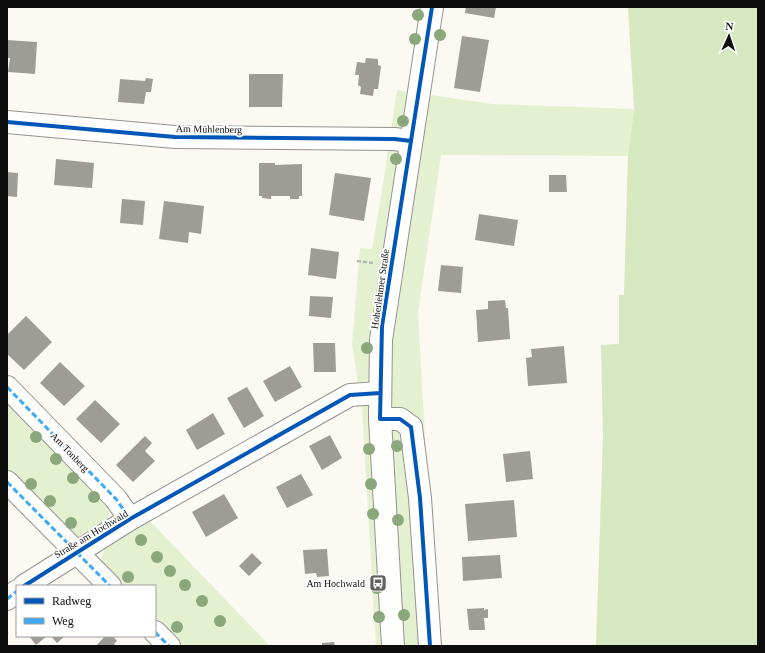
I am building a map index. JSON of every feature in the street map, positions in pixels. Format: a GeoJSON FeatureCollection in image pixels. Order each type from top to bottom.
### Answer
{"type":"FeatureCollection","features":[{"type":"Feature","properties":{"kind":"street","name":"Hoherlehmer Straße"},"geometry":{"type":"LineString","coordinates":[[393,646],[380,419],[382,326],[432,7]]}},
{"type":"Feature","properties":{"kind":"street","name":"Am Mühlenberg"},"geometry":{"type":"LineString","coordinates":[[7,122],[175,137],[394,139],[411,141]]}},
{"type":"Feature","properties":{"kind":"street","name":"Am Tonberg"},"geometry":{"type":"LineString","coordinates":[[7,387],[116,499],[130,519]]}},
{"type":"Feature","properties":{"kind":"street","name":"Straße am Hochwald"},"geometry":{"type":"LineString","coordinates":[[26,585],[77,551],[130,519],[350,396],[380,393]]}},
{"type":"Feature","properties":{"kind":"street"},"geometry":{"type":"LineString","coordinates":[[380,419],[400,419],[411,427],[420,498],[430,646]]}},
{"type":"Feature","properties":{"kind":"street"},"geometry":{"type":"LineString","coordinates":[[7,482],[109,585]]}},
{"type":"Feature","properties":{"kind":"street"},"geometry":{"type":"LineString","coordinates":[[7,599],[16,592]]}},
{"type":"Feature","properties":{"kind":"street"},"geometry":{"type":"LineString","coordinates":[[156,633],[169,646]]}},
{"type":"Feature","properties":{"kind":"path"},"geometry":{"type":"LineString","coordinates":[[357,261],[374,263]]}},
{"type":"Feature","properties":{"kind":"green space"},"geometry":{"type":"Polygon","coordinates":[[[628,7],[758,7],[758,646],[596,646],[603,437],[601,345],[619,344],[619,295],[624,295],[628,156],[634,109],[628,7]]]}},
{"type":"Feature","properties":{"kind":"green space"},"geometry":{"type":"Polygon","coordinates":[[[397,90],[492,104],[634,109],[628,156],[441,155],[418,313],[437,646],[376,646],[362,410],[352,344],[360,248],[372,249],[397,90]]]}},
{"type":"Feature","properties":{"kind":"green space"},"geometry":{"type":"Polygon","coordinates":[[[7,393],[111,503],[108,518],[102,527],[77,539],[7,473],[7,393]]]}},
{"type":"Feature","properties":{"kind":"green space"},"geometry":{"type":"Polygon","coordinates":[[[149,520],[270,646],[178,646],[156,623],[156,585],[120,585],[107,571],[101,560],[105,547],[149,520]]]}},
{"type":"Feature","properties":{"kind":"building"},"geometry":{"type":"Polygon","coordinates":[[[466,7],[496,7],[494,18],[465,13],[466,7]]]}},
{"type":"Feature","properties":{"kind":"building"},"geometry":{"type":"Polygon","coordinates":[[[462,36],[489,40],[480,92],[454,88],[462,36]]]}},
{"type":"Feature","properties":{"kind":"building"},"geometry":{"type":"Polygon","coordinates":[[[7,40],[37,42],[35,74],[8,72],[10,58],[7,58],[7,40]]]}},
{"type":"Feature","properties":{"kind":"building"},"geometry":{"type":"Polygon","coordinates":[[[366,58],[378,59],[378,65],[381,66],[378,89],[374,89],[373,96],[360,94],[361,87],[358,85],[359,75],[355,75],[357,62],[365,63],[366,58]]]}},
{"type":"Feature","properties":{"kind":"building"},"geometry":{"type":"Polygon","coordinates":[[[249,74],[283,74],[282,107],[249,107],[249,74]]]}},
{"type":"Feature","properties":{"kind":"building"},"geometry":{"type":"Polygon","coordinates":[[[146,78],[153,79],[151,92],[146,92],[144,104],[118,102],[120,79],[145,81],[146,78]]]}},
{"type":"Feature","properties":{"kind":"building"},"geometry":{"type":"Polygon","coordinates":[[[56,159],[94,163],[92,188],[54,185],[56,159]]]}},
{"type":"Feature","properties":{"kind":"building"},"geometry":{"type":"Polygon","coordinates":[[[259,163],[275,163],[275,165],[302,164],[302,196],[299,196],[299,199],[290,199],[290,196],[271,196],[271,199],[262,198],[262,196],[259,196],[259,163]]]}},
{"type":"Feature","properties":{"kind":"building"},"geometry":{"type":"Polygon","coordinates":[[[7,172],[18,173],[17,197],[7,196],[7,172]]]}},
{"type":"Feature","properties":{"kind":"building"},"geometry":{"type":"Polygon","coordinates":[[[335,173],[371,178],[364,221],[329,215],[335,173]]]}},
{"type":"Feature","properties":{"kind":"building"},"geometry":{"type":"Polygon","coordinates":[[[549,175],[566,175],[567,192],[549,192],[549,175]]]}},
{"type":"Feature","properties":{"kind":"building"},"geometry":{"type":"Polygon","coordinates":[[[122,199],[145,201],[143,225],[120,223],[122,199]]]}},
{"type":"Feature","properties":{"kind":"building"},"geometry":{"type":"Polygon","coordinates":[[[164,201],[204,206],[201,234],[189,232],[188,243],[159,239],[164,201]]]}},
{"type":"Feature","properties":{"kind":"building"},"geometry":{"type":"Polygon","coordinates":[[[479,214],[518,220],[514,246],[475,240],[479,214]]]}},
{"type":"Feature","properties":{"kind":"building"},"geometry":{"type":"Polygon","coordinates":[[[311,248],[339,252],[336,279],[308,275],[311,248]]]}},
{"type":"Feature","properties":{"kind":"building"},"geometry":{"type":"Polygon","coordinates":[[[441,265],[463,267],[461,293],[438,291],[441,265]]]}},
{"type":"Feature","properties":{"kind":"building"},"geometry":{"type":"Polygon","coordinates":[[[310,296],[333,297],[331,318],[309,316],[310,296]]]}},
{"type":"Feature","properties":{"kind":"building"},"geometry":{"type":"Polygon","coordinates":[[[505,300],[506,308],[508,308],[510,339],[478,342],[476,310],[488,309],[488,301],[505,300]]]}},
{"type":"Feature","properties":{"kind":"building"},"geometry":{"type":"Polygon","coordinates":[[[26,316],[52,342],[24,370],[7,354],[7,335],[26,316]]]}},
{"type":"Feature","properties":{"kind":"building"},"geometry":{"type":"Polygon","coordinates":[[[313,343],[335,343],[336,372],[314,372],[313,343]]]}},
{"type":"Feature","properties":{"kind":"building"},"geometry":{"type":"Polygon","coordinates":[[[564,346],[567,383],[528,386],[526,358],[532,357],[531,349],[564,346]]]}},
{"type":"Feature","properties":{"kind":"building"},"geometry":{"type":"Polygon","coordinates":[[[60,362],[85,386],[64,406],[40,383],[60,362]]]}},
{"type":"Feature","properties":{"kind":"building"},"geometry":{"type":"Polygon","coordinates":[[[290,366],[302,387],[275,402],[263,381],[290,366]]]}},
{"type":"Feature","properties":{"kind":"building"},"geometry":{"type":"Polygon","coordinates":[[[247,387],[264,416],[244,428],[227,398],[247,387]]]}},
{"type":"Feature","properties":{"kind":"building"},"geometry":{"type":"Polygon","coordinates":[[[95,400],[120,424],[101,443],[76,419],[95,400]]]}},
{"type":"Feature","properties":{"kind":"building"},"geometry":{"type":"Polygon","coordinates":[[[213,413],[225,434],[197,450],[186,430],[213,413]]]}},
{"type":"Feature","properties":{"kind":"building"},"geometry":{"type":"Polygon","coordinates":[[[330,435],[342,458],[322,470],[309,446],[330,435]]]}},
{"type":"Feature","properties":{"kind":"building"},"geometry":{"type":"Polygon","coordinates":[[[145,436],[152,443],[145,451],[155,461],[133,482],[116,465],[145,436]]]}},
{"type":"Feature","properties":{"kind":"building"},"geometry":{"type":"Polygon","coordinates":[[[530,451],[533,479],[506,482],[503,454],[530,451]]]}},
{"type":"Feature","properties":{"kind":"building"},"geometry":{"type":"Polygon","coordinates":[[[301,474],[313,495],[287,508],[276,487],[301,474]]]}},
{"type":"Feature","properties":{"kind":"building"},"geometry":{"type":"Polygon","coordinates":[[[224,494],[238,518],[206,537],[192,512],[224,494]]]}},
{"type":"Feature","properties":{"kind":"building"},"geometry":{"type":"Polygon","coordinates":[[[514,500],[517,537],[468,541],[465,504],[514,500]]]}},
{"type":"Feature","properties":{"kind":"building"},"geometry":{"type":"Polygon","coordinates":[[[327,549],[329,576],[317,577],[316,573],[305,574],[303,550],[327,549]]]}},
{"type":"Feature","properties":{"kind":"building"},"geometry":{"type":"Polygon","coordinates":[[[252,553],[262,563],[249,576],[239,566],[252,553]]]}},
{"type":"Feature","properties":{"kind":"building"},"geometry":{"type":"Polygon","coordinates":[[[500,555],[502,578],[463,581],[462,557],[500,555]]]}},
{"type":"Feature","properties":{"kind":"building"},"geometry":{"type":"Polygon","coordinates":[[[484,608],[484,610],[488,609],[488,618],[484,618],[485,630],[469,630],[467,609],[484,608]]]}},
{"type":"Feature","properties":{"kind":"building"},"geometry":{"type":"Polygon","coordinates":[[[30,637],[46,637],[36,645],[30,637]]]}},
{"type":"Feature","properties":{"kind":"building"},"geometry":{"type":"Polygon","coordinates":[[[52,637],[64,637],[57,643],[52,637]]]}},
{"type":"Feature","properties":{"kind":"building"},"geometry":{"type":"Polygon","coordinates":[[[104,637],[114,637],[117,641],[114,644],[116,646],[96,646],[104,637]]]}},
{"type":"Feature","properties":{"kind":"building"},"geometry":{"type":"Polygon","coordinates":[[[334,642],[335,646],[322,646],[322,643],[334,642]]]}},
{"type":"Feature","properties":{"kind":"marked path"},"geometry":{"type":"LineString","coordinates":[[7,387],[116,499],[130,519]]}},
{"type":"Feature","properties":{"kind":"marked path"},"geometry":{"type":"LineString","coordinates":[[7,482],[109,585]]}},
{"type":"Feature","properties":{"kind":"marked path"},"geometry":{"type":"LineString","coordinates":[[7,599],[16,592]]}},
{"type":"Feature","properties":{"kind":"marked path"},"geometry":{"type":"LineString","coordinates":[[156,633],[169,646]]}},
{"type":"Feature","properties":{"kind":"cycle path"},"geometry":{"type":"LineString","coordinates":[[430,646],[420,498],[411,427],[400,419],[380,419],[382,326],[432,7]]}},
{"type":"Feature","properties":{"kind":"cycle path"},"geometry":{"type":"LineString","coordinates":[[7,122],[175,137],[394,139],[411,141]]}},
{"type":"Feature","properties":{"kind":"cycle path"},"geometry":{"type":"LineString","coordinates":[[26,585],[130,519],[350,395],[380,393]]}},
{"type":"Feature","properties":{"kind":"place","name":"Am Hochwald"},"geometry":{"type":"Point","coordinates":[378,583]}}]}
